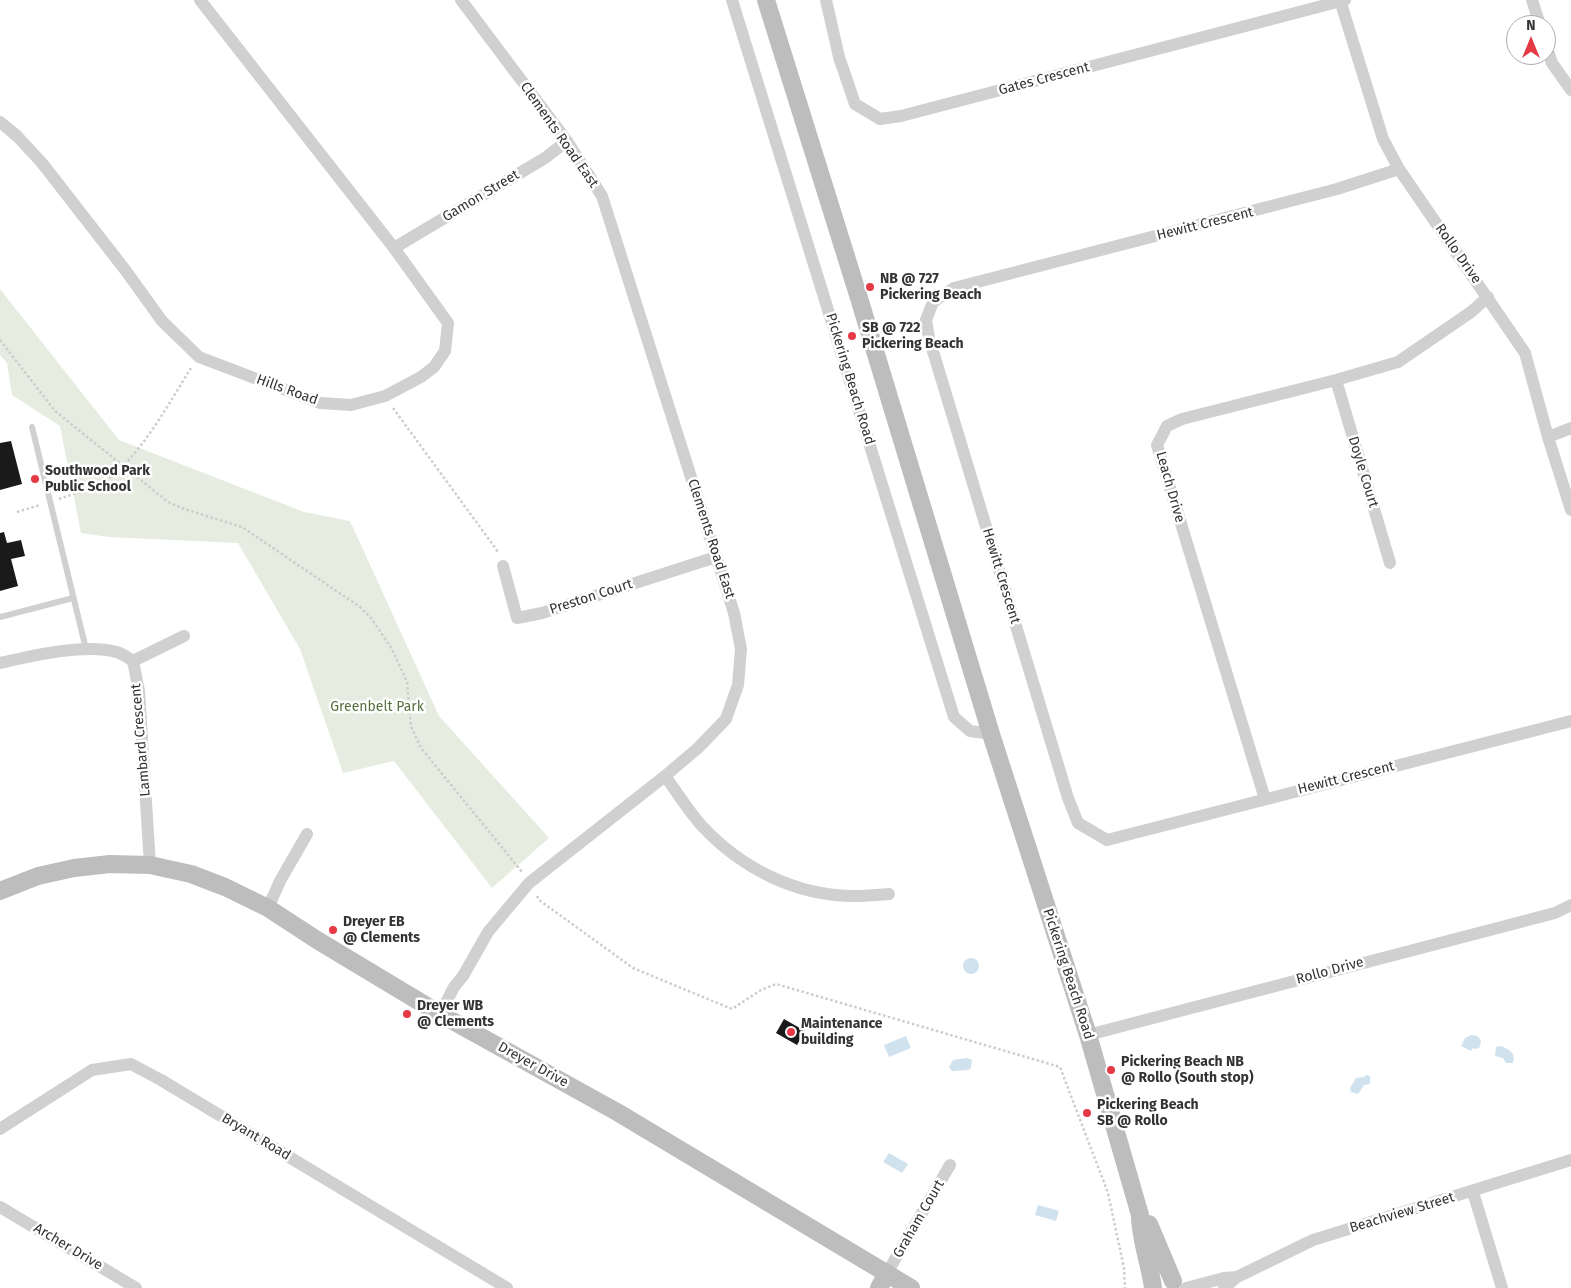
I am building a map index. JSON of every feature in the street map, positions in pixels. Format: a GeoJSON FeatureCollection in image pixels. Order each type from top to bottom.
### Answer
{"type":"FeatureCollection","features":[{"type":"Feature","properties":{"kind":"street","name":"Hills Road"},"geometry":{"type":"LineString","coordinates":[[0,122],[17,136],[42,164],[120,263],[162,321],[199,356],[320,403],[351,405],[385,396],[421,377],[434,367],[445,351],[448,323],[394,248],[200,0]]}},
{"type":"Feature","properties":{"kind":"street","name":"Clements Road East"},"geometry":{"type":"LineString","coordinates":[[440,1014],[454,987],[463,976],[488,932],[529,883],[665,776],[698,748],[726,719],[738,685],[742,649],[734,613],[602,196],[567,141],[461,0]]}},
{"type":"Feature","properties":{"kind":"street","name":"Pickering Beach Road"},"geometry":{"type":"LineString","coordinates":[[732,0],[954,717],[970,730],[992,734]]}},
{"type":"Feature","properties":{"kind":"street","name":"Pickering Beach Road"},"geometry":{"type":"LineString","coordinates":[[766,0],[992,734],[1088,1035],[1140,1215],[1140,1228],[1153,1288],[1165,1281],[1182,1285]]}},
{"type":"Feature","properties":{"kind":"street","name":"Gates Crescent"},"geometry":{"type":"LineString","coordinates":[[826,0],[839,57],[855,104],[880,119],[901,116],[1342,0]]}},
{"type":"Feature","properties":{"kind":"street","name":"Rollo Drive"},"geometry":{"type":"LineString","coordinates":[[1342,0],[1383,138],[1399,169],[1526,353],[1548,437],[1571,510]]}},
{"type":"Feature","properties":{"kind":"street"},"geometry":{"type":"LineString","coordinates":[[1532,0],[1537,15]]}},
{"type":"Feature","properties":{"kind":"street"},"geometry":{"type":"LineString","coordinates":[[1553,65],[1571,90]]}},
{"type":"Feature","properties":{"kind":"street","name":"Gamon Street"},"geometry":{"type":"LineString","coordinates":[[394,248],[545,158],[567,141]]}},
{"type":"Feature","properties":{"kind":"street","name":"Hewitt Crescent"},"geometry":{"type":"LineString","coordinates":[[1399,169],[1337,189],[954,288],[933,302],[926,320],[932,348],[1068,798],[1078,822],[1107,840],[1571,721]]}},
{"type":"Feature","properties":{"kind":"street","name":"Leach Drive"},"geometry":{"type":"LineString","coordinates":[[1265,799],[1157,445],[1167,426],[1182,419],[1336,380],[1398,362],[1464,317],[1488,297]]}},
{"type":"Feature","properties":{"kind":"street","name":"Doyle Court"},"geometry":{"type":"LineString","coordinates":[[1336,380],[1390,563]]}},
{"type":"Feature","properties":{"kind":"street"},"geometry":{"type":"LineString","coordinates":[[1548,437],[1571,428]]}},
{"type":"Feature","properties":{"kind":"street","name":"Preston Court"},"geometry":{"type":"LineString","coordinates":[[503,566],[517,618],[542,613],[716,557]]}},
{"type":"Feature","properties":{"kind":"street"},"geometry":{"type":"LineString","coordinates":[[0,663],[27,657],[86,649],[117,652],[133,662],[184,636]]}},
{"type":"Feature","properties":{"kind":"street","name":"Lambard Crescent"},"geometry":{"type":"LineString","coordinates":[[133,662],[139,691],[150,865]]}},
{"type":"Feature","properties":{"kind":"street"},"geometry":{"type":"LineString","coordinates":[[665,776],[700,824],[728,851],[777,881],[814,892],[854,896],[889,894]]}},
{"type":"Feature","properties":{"kind":"street"},"geometry":{"type":"LineString","coordinates":[[268,908],[280,880],[307,834]]}},
{"type":"Feature","properties":{"kind":"street","name":"Dreyer Drive"},"geometry":{"type":"LineString","coordinates":[[0,891],[38,876],[74,868],[110,864],[150,865],[191,874],[225,887],[268,908],[317,940],[440,1014],[617,1112],[883,1280],[912,1288]]}},
{"type":"Feature","properties":{"kind":"street","name":"Rollo Drive"},"geometry":{"type":"LineString","coordinates":[[1088,1035],[1555,912],[1571,905]]}},
{"type":"Feature","properties":{"kind":"street","name":"Bryant Road"},"geometry":{"type":"LineString","coordinates":[[0,1130],[92,1070],[131,1064],[161,1080],[507,1288]]}},
{"type":"Feature","properties":{"kind":"street","name":"Beachview Street"},"geometry":{"type":"LineString","coordinates":[[1224,1288],[1237,1277],[1312,1240],[1571,1160]]}},
{"type":"Feature","properties":{"kind":"street","name":"Graham Court"},"geometry":{"type":"LineString","coordinates":[[883,1280],[950,1165]]}},
{"type":"Feature","properties":{"kind":"street"},"geometry":{"type":"LineString","coordinates":[[1472,1192],[1502,1288]]}},
{"type":"Feature","properties":{"kind":"street","name":"Archer Drive"},"geometry":{"type":"LineString","coordinates":[[0,1207],[136,1288]]}},
{"type":"Feature","properties":{"kind":"street","name":"Pickering Beach Road"},"geometry":{"type":"LineString","coordinates":[[1140,1215],[1148,1223],[1182,1285]]}},
{"type":"Feature","properties":{"kind":"street","name":"Beachview Street"},"geometry":{"type":"LineString","coordinates":[[1182,1285],[1237,1277]]}},
{"type":"Feature","properties":{"kind":"lane"},"geometry":{"type":"LineString","coordinates":[[32,427],[86,649]]}},
{"type":"Feature","properties":{"kind":"lane"},"geometry":{"type":"LineString","coordinates":[[0,617],[73,598]]}},
{"type":"Feature","properties":{"kind":"path"},"geometry":{"type":"LineString","coordinates":[[0,340],[55,412],[168,502],[184,509],[242,527],[360,607],[392,649],[407,682],[411,726],[421,748],[518,868],[539,900],[633,968],[732,1009],[761,990],[776,984],[1060,1067],[1108,1193],[1124,1268],[1126,1288]]}},
{"type":"Feature","properties":{"kind":"path"},"geometry":{"type":"LineString","coordinates":[[17,512],[102,483],[123,466],[140,447],[199,356]]}},
{"type":"Feature","properties":{"kind":"path"},"geometry":{"type":"LineString","coordinates":[[385,396],[496,549],[503,566]]}},
{"type":"Feature","properties":{"kind":"green space","name":"Greenbelt Park"},"geometry":{"type":"Polygon","coordinates":[[[0,289],[119,440],[304,512],[350,521],[439,716],[549,838],[492,888],[394,761],[343,773],[300,649],[238,543],[109,537],[81,533],[60,426],[12,395],[7,363],[0,355],[0,289]]]}},
{"type":"Feature","properties":{"kind":"water"},"geometry":{"type":"Polygon","coordinates":[[[968,958],[974,958],[979,963],[977,972],[968,974],[963,969],[963,963],[968,958]]]}},
{"type":"Feature","properties":{"kind":"water"},"geometry":{"type":"Polygon","coordinates":[[[1471,1035],[1477,1036],[1481,1040],[1480,1047],[1473,1048],[1471,1051],[1461,1046],[1465,1038],[1471,1035]]]}},
{"type":"Feature","properties":{"kind":"water"},"geometry":{"type":"Polygon","coordinates":[[[906,1036],[911,1048],[889,1057],[884,1045],[906,1036]]]}},
{"type":"Feature","properties":{"kind":"water"},"geometry":{"type":"Polygon","coordinates":[[[1501,1046],[1512,1052],[1514,1057],[1513,1063],[1506,1063],[1503,1058],[1495,1056],[1496,1047],[1501,1046]]]}},
{"type":"Feature","properties":{"kind":"water"},"geometry":{"type":"Polygon","coordinates":[[[967,1058],[972,1060],[971,1068],[968,1070],[952,1071],[949,1067],[953,1060],[967,1058]]]}},
{"type":"Feature","properties":{"kind":"water"},"geometry":{"type":"Polygon","coordinates":[[[1366,1075],[1370,1076],[1370,1084],[1364,1085],[1358,1094],[1351,1092],[1350,1088],[1356,1078],[1366,1075]]]}},
{"type":"Feature","properties":{"kind":"water"},"geometry":{"type":"Polygon","coordinates":[[[889,1153],[908,1164],[902,1173],[883,1162],[889,1153]]]}},
{"type":"Feature","properties":{"kind":"water"},"geometry":{"type":"Polygon","coordinates":[[[1038,1205],[1059,1211],[1056,1221],[1035,1215],[1038,1205]]]}},
{"type":"Feature","properties":{"kind":"building"},"geometry":{"type":"Polygon","coordinates":[[[11,441],[22,484],[0,490],[0,443],[11,441]]]}},
{"type":"Feature","properties":{"kind":"building"},"geometry":{"type":"Polygon","coordinates":[[[4,532],[7,543],[21,540],[25,556],[11,559],[18,586],[0,591],[0,533],[4,532]]]}},
{"type":"Feature","properties":{"kind":"building","name":"Maintenance building"},"geometry":{"type":"Polygon","coordinates":[[[784,1019],[805,1031],[797,1045],[776,1033],[784,1019]]]}},
{"type":"Feature","properties":{"kind":"place","name":"NB @ 727 Pickering Beach"},"geometry":{"type":"Point","coordinates":[870,287]}},
{"type":"Feature","properties":{"kind":"place","name":"SB @ 722 Pickering Beach"},"geometry":{"type":"Point","coordinates":[852,336]}},
{"type":"Feature","properties":{"kind":"place","name":"Southwood Park Public School"},"geometry":{"type":"Point","coordinates":[35,479]}},
{"type":"Feature","properties":{"kind":"place","name":"Dreyer EB @ Clements"},"geometry":{"type":"Point","coordinates":[333,930]}},
{"type":"Feature","properties":{"kind":"place","name":"Dreyer WB @ Clements"},"geometry":{"type":"Point","coordinates":[407,1014]}},
{"type":"Feature","properties":{"kind":"place","name":"Maintenance building"},"geometry":{"type":"Point","coordinates":[791,1032]}},
{"type":"Feature","properties":{"kind":"place","name":"Pickering Beach NB @ Rollo (South stop)"},"geometry":{"type":"Point","coordinates":[1111,1070]}},
{"type":"Feature","properties":{"kind":"place","name":"Pickering Beach SB @ Rollo"},"geometry":{"type":"Point","coordinates":[1087,1113]}}]}
